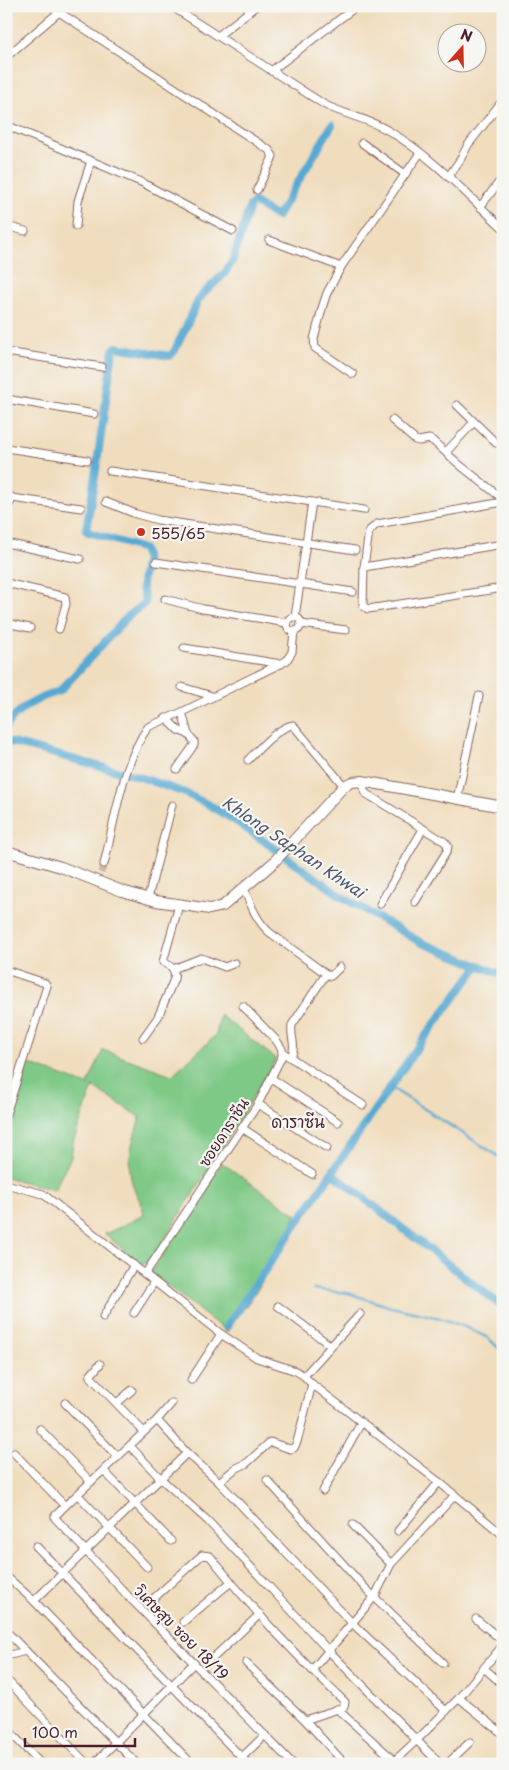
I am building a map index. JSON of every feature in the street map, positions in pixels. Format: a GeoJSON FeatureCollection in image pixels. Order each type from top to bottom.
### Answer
{"type":"FeatureCollection","features":[{"type":"Feature","properties":{"kind":"street"},"geometry":{"type":"LineString","coordinates":[[171,6],[325,106],[376,124],[390,131],[448,177],[503,228]]}},
{"type":"Feature","properties":{"kind":"street"},"geometry":{"type":"LineString","coordinates":[[218,36],[256,6]]}},
{"type":"Feature","properties":{"kind":"street"},"geometry":{"type":"LineString","coordinates":[[271,71],[357,6]]}},
{"type":"Feature","properties":{"kind":"street"},"geometry":{"type":"LineString","coordinates":[[6,57],[65,7]]}},
{"type":"Feature","properties":{"kind":"street"},"geometry":{"type":"LineString","coordinates":[[59,12],[269,150],[273,156],[257,190]]}},
{"type":"Feature","properties":{"kind":"street"},"geometry":{"type":"LineString","coordinates":[[448,177],[468,145],[503,100]]}},
{"type":"Feature","properties":{"kind":"street"},"geometry":{"type":"LineString","coordinates":[[6,125],[141,182],[233,231]]}},
{"type":"Feature","properties":{"kind":"street"},"geometry":{"type":"LineString","coordinates":[[362,143],[405,174]]}},
{"type":"Feature","properties":{"kind":"street"},"geometry":{"type":"LineString","coordinates":[[353,374],[317,350],[313,344],[327,293],[341,267],[420,153]]}},
{"type":"Feature","properties":{"kind":"street"},"geometry":{"type":"LineString","coordinates":[[76,226],[78,201],[91,161]]}},
{"type":"Feature","properties":{"kind":"street"},"geometry":{"type":"LineString","coordinates":[[480,207],[503,176]]}},
{"type":"Feature","properties":{"kind":"street"},"geometry":{"type":"LineString","coordinates":[[7,228],[25,231]]}},
{"type":"Feature","properties":{"kind":"street"},"geometry":{"type":"LineString","coordinates":[[269,240],[341,267]]}},
{"type":"Feature","properties":{"kind":"street"},"geometry":{"type":"LineString","coordinates":[[6,352],[102,367]]}},
{"type":"Feature","properties":{"kind":"street"},"geometry":{"type":"LineString","coordinates":[[6,399],[94,414]]}},
{"type":"Feature","properties":{"kind":"street"},"geometry":{"type":"LineString","coordinates":[[457,405],[496,443]]}},
{"type":"Feature","properties":{"kind":"street"},"geometry":{"type":"LineString","coordinates":[[392,420],[415,440],[419,441],[428,438],[503,500]]}},
{"type":"Feature","properties":{"kind":"street"},"geometry":{"type":"LineString","coordinates":[[446,452],[474,422]]}},
{"type":"Feature","properties":{"kind":"street"},"geometry":{"type":"LineString","coordinates":[[6,448],[87,460]]}},
{"type":"Feature","properties":{"kind":"street"},"geometry":{"type":"LineString","coordinates":[[110,471],[364,510]]}},
{"type":"Feature","properties":{"kind":"street"},"geometry":{"type":"LineString","coordinates":[[6,505],[10,503],[9,495],[81,508]]}},
{"type":"Feature","properties":{"kind":"street"},"geometry":{"type":"LineString","coordinates":[[503,500],[376,524],[369,530],[364,567],[363,606],[368,609],[503,588]]}},
{"type":"Feature","properties":{"kind":"street"},"geometry":{"type":"LineString","coordinates":[[106,502],[136,514],[158,520],[355,550]]}},
{"type":"Feature","properties":{"kind":"street"},"geometry":{"type":"LineString","coordinates":[[295,617],[312,502]]}},
{"type":"Feature","properties":{"kind":"street"},"geometry":{"type":"LineString","coordinates":[[6,543],[80,559]]}},
{"type":"Feature","properties":{"kind":"street"},"geometry":{"type":"LineString","coordinates":[[364,567],[503,544]]}},
{"type":"Feature","properties":{"kind":"street"},"geometry":{"type":"LineString","coordinates":[[156,562],[353,592]]}},
{"type":"Feature","properties":{"kind":"street"},"geometry":{"type":"LineString","coordinates":[[6,583],[66,598],[59,629]]}},
{"type":"Feature","properties":{"kind":"street"},"geometry":{"type":"LineString","coordinates":[[165,599],[203,609],[287,623]]}},
{"type":"Feature","properties":{"kind":"street"},"geometry":{"type":"LineString","coordinates":[[291,617],[295,617],[300,619],[301,624],[298,630],[294,631],[288,629],[287,623],[291,617]]}},
{"type":"Feature","properties":{"kind":"street"},"geometry":{"type":"LineString","coordinates":[[6,623],[30,628]]}},
{"type":"Feature","properties":{"kind":"street"},"geometry":{"type":"LineString","coordinates":[[301,624],[346,630]]}},
{"type":"Feature","properties":{"kind":"street"},"geometry":{"type":"LineString","coordinates":[[104,864],[124,780],[148,727],[286,661],[292,652],[294,631]]}},
{"type":"Feature","properties":{"kind":"street"},"geometry":{"type":"LineString","coordinates":[[184,648],[281,664]]}},
{"type":"Feature","properties":{"kind":"street"},"geometry":{"type":"LineString","coordinates":[[182,687],[212,696]]}},
{"type":"Feature","properties":{"kind":"street"},"geometry":{"type":"LineString","coordinates":[[457,799],[479,696]]}},
{"type":"Feature","properties":{"kind":"street"},"geometry":{"type":"LineString","coordinates":[[177,769],[194,745],[194,741],[188,734],[182,712]]}},
{"type":"Feature","properties":{"kind":"street"},"geometry":{"type":"LineString","coordinates":[[166,718],[178,730],[188,734]]}},
{"type":"Feature","properties":{"kind":"street"},"geometry":{"type":"LineString","coordinates":[[248,760],[275,735],[293,725],[344,786]]}},
{"type":"Feature","properties":{"kind":"street"},"geometry":{"type":"LineString","coordinates":[[362,781],[365,793],[448,846],[443,858],[415,902]]}},
{"type":"Feature","properties":{"kind":"street"},"geometry":{"type":"LineString","coordinates":[[6,851],[99,877],[148,898],[210,909],[223,906],[244,889],[273,863],[344,786],[352,782],[362,781],[503,808]]}},
{"type":"Feature","properties":{"kind":"street"},"geometry":{"type":"LineString","coordinates":[[148,898],[172,805]]}},
{"type":"Feature","properties":{"kind":"street"},"geometry":{"type":"LineString","coordinates":[[380,904],[423,829]]}},
{"type":"Feature","properties":{"kind":"street"},"geometry":{"type":"LineString","coordinates":[[244,889],[261,924],[326,974],[331,976],[340,967]]}},
{"type":"Feature","properties":{"kind":"street"},"geometry":{"type":"LineString","coordinates":[[143,1038],[158,1017],[174,980],[175,973],[173,969],[164,962],[179,905]]}},
{"type":"Feature","properties":{"kind":"street"},"geometry":{"type":"LineString","coordinates":[[173,969],[201,958],[225,967],[235,963]]}},
{"type":"Feature","properties":{"kind":"street"},"geometry":{"type":"LineString","coordinates":[[6,970],[45,983],[47,986],[6,1114]]}},
{"type":"Feature","properties":{"kind":"street"},"geometry":{"type":"LineString","coordinates":[[291,1058],[295,1047],[292,1025],[326,974]]}},
{"type":"Feature","properties":{"kind":"street"},"geometry":{"type":"LineString","coordinates":[[243,1006],[276,1040],[282,1052],[363,1106]]}},
{"type":"Feature","properties":{"kind":"street","name":"ซอยดาราซีน"},"geometry":{"type":"LineString","coordinates":[[145,1274],[258,1104],[282,1056],[282,1052]]}},
{"type":"Feature","properties":{"kind":"street"},"geometry":{"type":"LineString","coordinates":[[271,1078],[338,1122]]}},
{"type":"Feature","properties":{"kind":"street"},"geometry":{"type":"LineString","coordinates":[[258,1104],[327,1148]]}},
{"type":"Feature","properties":{"kind":"street"},"geometry":{"type":"LineString","coordinates":[[242,1128],[312,1174]]}},
{"type":"Feature","properties":{"kind":"street"},"geometry":{"type":"LineString","coordinates":[[6,1184],[43,1194],[221,1334],[257,1358],[296,1371],[304,1376],[360,1423],[455,1495],[503,1535]]}},
{"type":"Feature","properties":{"kind":"street"},"geometry":{"type":"LineString","coordinates":[[103,1317],[134,1265]]}},
{"type":"Feature","properties":{"kind":"street"},"geometry":{"type":"LineString","coordinates":[[134,1313],[154,1282]]}},
{"type":"Feature","properties":{"kind":"street"},"geometry":{"type":"LineString","coordinates":[[278,1306],[331,1346]]}},
{"type":"Feature","properties":{"kind":"street"},"geometry":{"type":"LineString","coordinates":[[304,1376],[360,1314]]}},
{"type":"Feature","properties":{"kind":"street"},"geometry":{"type":"LineString","coordinates":[[191,1380],[221,1334]]}},
{"type":"Feature","properties":{"kind":"street"},"geometry":{"type":"LineString","coordinates":[[100,1364],[90,1376],[144,1432]]}},
{"type":"Feature","properties":{"kind":"street"},"geometry":{"type":"LineString","coordinates":[[219,1482],[235,1469],[247,1463],[270,1442],[290,1450],[294,1448],[312,1384]]}},
{"type":"Feature","properties":{"kind":"street"},"geometry":{"type":"LineString","coordinates":[[117,1403],[132,1390]]}},
{"type":"Feature","properties":{"kind":"street"},"geometry":{"type":"LineString","coordinates":[[65,1403],[118,1457]]}},
{"type":"Feature","properties":{"kind":"street"},"geometry":{"type":"LineString","coordinates":[[14,1453],[65,1506],[130,1446],[172,1403]]}},
{"type":"Feature","properties":{"kind":"street"},"geometry":{"type":"LineString","coordinates":[[157,1420],[187,1453],[219,1482],[352,1623],[446,1711]]}},
{"type":"Feature","properties":{"kind":"street"},"geometry":{"type":"LineString","coordinates":[[323,1492],[360,1423]]}},
{"type":"Feature","properties":{"kind":"street"},"geometry":{"type":"LineString","coordinates":[[40,1429],[91,1482]]}},
{"type":"Feature","properties":{"kind":"street"},"geometry":{"type":"LineString","coordinates":[[130,1446],[160,1478],[208,1521],[328,1650],[440,1764]]}},
{"type":"Feature","properties":{"kind":"street"},"geometry":{"type":"LineString","coordinates":[[34,1600],[187,1453]]}},
{"type":"Feature","properties":{"kind":"street"},"geometry":{"type":"LineString","coordinates":[[104,1471],[171,1541]]}},
{"type":"Feature","properties":{"kind":"street"},"geometry":{"type":"LineString","coordinates":[[267,1480],[375,1596],[444,1664]]}},
{"type":"Feature","properties":{"kind":"street"},"geometry":{"type":"LineString","coordinates":[[398,1531],[438,1482]]}},
{"type":"Feature","properties":{"kind":"street"},"geometry":{"type":"LineString","coordinates":[[78,1495],[148,1567]]}},
{"type":"Feature","properties":{"kind":"street"},"geometry":{"type":"LineString","coordinates":[[312,1670],[375,1596],[391,1564],[455,1495]]}},
{"type":"Feature","properties":{"kind":"street","name":"วิเศษสุข ซอย 18/19"},"geometry":{"type":"LineString","coordinates":[[65,1506],[54,1517],[293,1764]]}},
{"type":"Feature","properties":{"kind":"street"},"geometry":{"type":"LineString","coordinates":[[353,1525],[391,1564]]}},
{"type":"Feature","properties":{"kind":"street"},"geometry":{"type":"LineString","coordinates":[[36,1546],[248,1764]]}},
{"type":"Feature","properties":{"kind":"street"},"geometry":{"type":"LineString","coordinates":[[153,1599],[202,1555],[210,1556],[260,1614],[312,1670],[345,1702],[344,1707],[305,1720]]}},
{"type":"Feature","properties":{"kind":"street"},"geometry":{"type":"LineString","coordinates":[[6,1576],[34,1600],[192,1764]]}},
{"type":"Feature","properties":{"kind":"street"},"geometry":{"type":"LineString","coordinates":[[183,1622],[231,1582]]}},
{"type":"Feature","properties":{"kind":"street"},"geometry":{"type":"LineString","coordinates":[[214,1658],[260,1614]]}},
{"type":"Feature","properties":{"kind":"street"},"geometry":{"type":"LineString","coordinates":[[476,1620],[503,1641]]}},
{"type":"Feature","properties":{"kind":"street"},"geometry":{"type":"LineString","coordinates":[[6,1631],[137,1764]]}},
{"type":"Feature","properties":{"kind":"street"},"geometry":{"type":"LineString","coordinates":[[337,1709],[392,1763],[459,1698],[503,1645]]}},
{"type":"Feature","properties":{"kind":"street"},"geometry":{"type":"LineString","coordinates":[[6,1656],[26,1651]]}},
{"type":"Feature","properties":{"kind":"street"},"geometry":{"type":"LineString","coordinates":[[94,1764],[194,1663]]}},
{"type":"Feature","properties":{"kind":"street"},"geometry":{"type":"LineString","coordinates":[[246,1663],[305,1720],[345,1764]]}},
{"type":"Feature","properties":{"kind":"street"},"geometry":{"type":"LineString","coordinates":[[484,1668],[503,1685]]}},
{"type":"Feature","properties":{"kind":"street"},"geometry":{"type":"LineString","coordinates":[[6,1679],[88,1764]]}},
{"type":"Feature","properties":{"kind":"street"},"geometry":{"type":"LineString","coordinates":[[459,1698],[503,1734]]}},
{"type":"Feature","properties":{"kind":"street"},"geometry":{"type":"LineString","coordinates":[[6,1728],[41,1764]]}},
{"type":"Feature","properties":{"kind":"street"},"geometry":{"type":"LineString","coordinates":[[235,1764],[265,1735]]}},
{"type":"Feature","properties":{"kind":"street"},"geometry":{"type":"LineString","coordinates":[[446,1764],[470,1742]]}},
{"type":"Feature","properties":{"kind":"green space"},"geometry":{"type":"Polygon","coordinates":[[[220,1015],[276,1059],[150,1262],[141,1265],[105,1234],[144,1215],[133,1186],[130,1168],[131,1151],[140,1117],[93,1087],[73,1142],[71,1157],[54,1190],[6,1177],[6,1121],[26,1063],[90,1086],[88,1084],[103,1050],[172,1075],[216,1035],[220,1015]]]}},
{"type":"Feature","properties":{"kind":"green space"},"geometry":{"type":"Polygon","coordinates":[[[222,1163],[297,1215],[258,1289],[227,1332],[151,1273],[222,1163]]]}},
{"type":"Feature","properties":{"kind":"waterway"},"geometry":{"type":"LineString","coordinates":[[6,727],[14,716],[26,706],[60,691],[129,615],[145,603],[142,586],[145,562],[143,549],[86,530],[113,350],[116,347],[170,356],[175,350],[198,301],[225,273],[233,260],[250,206],[254,202],[277,217],[332,125]]}},
{"type":"Feature","properties":{"kind":"waterway","name":"Khlong Saphan Khwai"},"geometry":{"type":"LineString","coordinates":[[6,741],[143,778],[185,793],[237,822],[344,898],[422,943],[503,975]]}},
{"type":"Feature","properties":{"kind":"waterway"},"geometry":{"type":"LineString","coordinates":[[227,1326],[419,1045],[479,965]]}},
{"type":"Feature","properties":{"kind":"waterway"},"geometry":{"type":"LineString","coordinates":[[390,1087],[503,1159]]}},
{"type":"Feature","properties":{"kind":"waterway"},"geometry":{"type":"LineString","coordinates":[[332,1173],[503,1307]]}},
{"type":"Feature","properties":{"kind":"waterway"},"geometry":{"type":"LineString","coordinates":[[313,1289],[348,1293],[391,1307],[440,1318],[488,1338],[503,1352]]}},
{"type":"Feature","properties":{"kind":"tunnel"},"geometry":{"type":"LineString","coordinates":[[101,873],[104,864]]}},
{"type":"Feature","properties":{"kind":"place","name":"555/65"},"geometry":{"type":"Point","coordinates":[141,532]}},
{"type":"Feature","properties":{"kind":"district","name":"ดาราซีน"},"geometry":{"type":"Point","coordinates":[298,1121]}}]}
